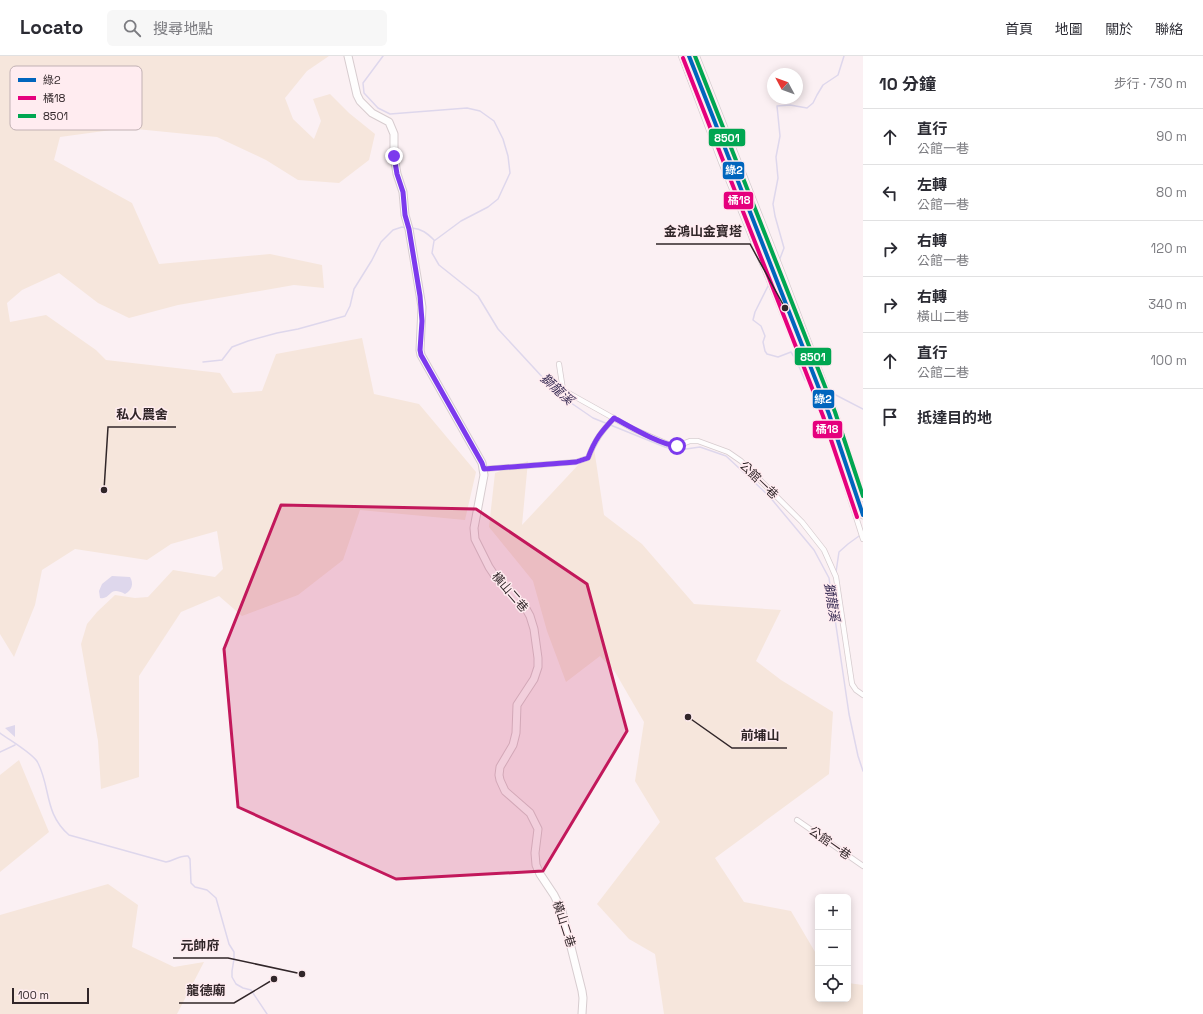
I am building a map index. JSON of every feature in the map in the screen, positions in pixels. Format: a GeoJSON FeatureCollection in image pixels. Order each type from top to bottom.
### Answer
{"type":"FeatureCollection","features":[{"type":"Feature","properties":{"kind":"street"},"geometry":{"type":"LineString","coordinates":[[348,56],[357,95],[360,101],[372,113],[389,122],[394,134],[394,156],[397,174],[403,192],[405,215],[422,307],[421,355],[484,469],[576,462],[588,458],[594,442],[612,420]]}},
{"type":"Feature","properties":{"kind":"street"},"geometry":{"type":"LineString","coordinates":[[681,56],[721,162],[824,416],[863,539]]}},
{"type":"Feature","properties":{"kind":"street"},"geometry":{"type":"LineString","coordinates":[[689,56],[829,414],[863,515]]}},
{"type":"Feature","properties":{"kind":"street"},"geometry":{"type":"LineString","coordinates":[[697,56],[835,411],[863,499]]}},
{"type":"Feature","properties":{"kind":"street","name":"公館一巷"},"geometry":{"type":"LineString","coordinates":[[559,364],[562,390],[612,420],[670,445],[677,446],[690,441],[698,441],[728,452],[741,461],[802,522],[824,550],[836,577],[852,684],[856,690],[863,695]]}},
{"type":"Feature","properties":{"kind":"street","name":"橫山二巷"},"geometry":{"type":"LineString","coordinates":[[484,469],[474,528],[475,539],[495,576],[525,607],[530,616],[534,629],[538,658],[538,667],[534,678],[517,705],[516,733],[513,745],[500,767],[499,775],[505,791],[530,812],[538,829],[535,853],[536,865],[562,911],[583,998],[582,1014]]}},
{"type":"Feature","properties":{"kind":"street","name":"公館一巷"},"geometry":{"type":"LineString","coordinates":[[797,820],[863,866]]}},
{"type":"Feature","properties":{"kind":"highlighted area"},"geometry":{"type":"Polygon","coordinates":[[[281,505],[476,509],[587,584],[627,731],[543,871],[396,879],[238,807],[224,649],[281,505]]]}},
{"type":"Feature","properties":{"kind":"shaded area"},"geometry":{"type":"Polygon","coordinates":[[[0,56],[329,56],[307,71],[285,98],[293,119],[314,139],[321,121],[313,99],[330,94],[349,113],[375,134],[369,160],[339,183],[298,180],[266,160],[217,137],[142,130],[142,66],[10,66],[10,130],[111,130],[60,137],[54,160],[132,203],[159,264],[270,254],[322,265],[324,288],[294,285],[178,305],[129,318],[98,303],[59,273],[22,290],[7,303],[10,322],[46,315],[96,350],[106,360],[220,373],[233,393],[262,391],[276,354],[362,338],[374,394],[419,404],[476,472],[465,520],[360,510],[343,560],[298,595],[242,616],[219,596],[181,612],[139,676],[139,777],[101,789],[98,741],[81,644],[87,624],[115,595],[135,598],[148,597],[173,570],[215,577],[223,569],[217,531],[171,544],[147,560],[75,549],[42,570],[35,605],[14,657],[0,634],[0,56]]]}},
{"type":"Feature","properties":{"kind":"shaded area"},"geometry":{"type":"Polygon","coordinates":[[[594,448],[604,515],[642,544],[694,604],[781,610],[756,661],[781,680],[833,712],[829,774],[715,858],[744,902],[791,911],[815,952],[815,1002],[851,1002],[851,983],[863,985],[863,1014],[664,1014],[655,954],[629,939],[597,904],[660,822],[635,781],[644,722],[615,672],[600,656],[566,682],[547,631],[533,581],[489,527],[495,473],[528,461],[522,525],[594,448]]]}},
{"type":"Feature","properties":{"kind":"shaded area"},"geometry":{"type":"Polygon","coordinates":[[[112,576],[130,577],[132,582],[131,589],[125,594],[116,591],[107,597],[100,598],[99,591],[102,584],[112,576]]]}},
{"type":"Feature","properties":{"kind":"shaded area"},"geometry":{"type":"Polygon","coordinates":[[[15,725],[15,737],[5,728],[15,725]]]}},
{"type":"Feature","properties":{"kind":"shaded area"},"geometry":{"type":"Polygon","coordinates":[[[19,760],[49,832],[0,872],[0,775],[19,760]]]}},
{"type":"Feature","properties":{"kind":"shaded area"},"geometry":{"type":"Polygon","coordinates":[[[108,884],[138,905],[132,947],[174,967],[204,962],[177,1014],[0,1014],[0,915],[108,884]]]}},
{"type":"Feature","properties":{"kind":"waterway","name":"獅龍溪"},"geometry":{"type":"LineString","coordinates":[[383,56],[363,83],[364,93],[378,108],[390,114],[467,108],[480,111],[494,121],[503,139],[508,156],[510,173],[498,199],[488,207],[461,221],[434,241],[432,253],[439,265],[478,296],[498,329],[558,394],[593,418],[665,447],[680,451],[700,447],[726,456],[769,496],[814,550],[829,578],[849,714],[858,756],[863,771]]}},
{"type":"Feature","properties":{"kind":"waterway"},"geometry":{"type":"LineString","coordinates":[[779,261],[784,248],[773,204],[778,178],[776,157],[780,136],[777,106],[790,105],[807,108],[813,103],[823,85],[838,75],[844,56]]}},
{"type":"Feature","properties":{"kind":"waterway"},"geometry":{"type":"LineString","coordinates":[[203,362],[222,360],[232,347],[248,341],[345,316],[350,306],[354,289],[381,242],[393,230],[402,227],[406,228]]}},
{"type":"Feature","properties":{"kind":"waterway"},"geometry":{"type":"LineString","coordinates":[[412,228],[419,229],[434,240]]}},
{"type":"Feature","properties":{"kind":"waterway"},"geometry":{"type":"LineString","coordinates":[[769,284],[755,312],[753,320],[761,326],[765,336],[763,342],[765,351],[767,354],[778,357],[791,352],[805,380],[808,382]]}},
{"type":"Feature","properties":{"kind":"waterway"},"geometry":{"type":"LineString","coordinates":[[830,392],[863,409]]}},
{"type":"Feature","properties":{"kind":"waterway"},"geometry":{"type":"LineString","coordinates":[[836,572],[839,552],[859,536],[861,537]]}},
{"type":"Feature","properties":{"kind":"waterway"},"geometry":{"type":"LineString","coordinates":[[0,733],[27,751],[36,759],[45,782],[55,818],[69,835],[166,862],[182,856],[188,856],[190,859],[191,883],[195,887],[207,890],[216,898],[229,944],[234,952],[232,977],[236,984],[251,990],[267,1014]]}},
{"type":"Feature","properties":{"kind":"waterway"},"geometry":{"type":"LineString","coordinates":[[0,752],[15,745]]}},
{"type":"Feature","properties":{"kind":"transit line","name":"綠2"},"geometry":{"type":"LineString","coordinates":[[689,56],[829,414],[863,515]]}},
{"type":"Feature","properties":{"kind":"transit line","name":"8501"},"geometry":{"type":"LineString","coordinates":[[695,56],[835,412],[863,496]]}},
{"type":"Feature","properties":{"kind":"transit line","name":"橘18"},"geometry":{"type":"LineString","coordinates":[[683,58],[823,416],[857,517]]}},
{"type":"Feature","properties":{"kind":"place","name":"金鴻山金寶塔"},"geometry":{"type":"Point","coordinates":[785,308]}},
{"type":"Feature","properties":{"kind":"place","name":"私人農舍"},"geometry":{"type":"Point","coordinates":[104,490]}},
{"type":"Feature","properties":{"kind":"place","name":"前埔山"},"geometry":{"type":"Point","coordinates":[688,717]}},
{"type":"Feature","properties":{"kind":"place","name":"元帥府"},"geometry":{"type":"Point","coordinates":[302,974]}},
{"type":"Feature","properties":{"kind":"place","name":"龍德廟"},"geometry":{"type":"Point","coordinates":[274,979]}},
{"type":"Feature","properties":{"kind":"route"},"geometry":{"type":"LineString","coordinates":[[394,156],[397,174],[403,192],[405,215],[409,229],[422,307],[420,350],[423,362],[429,369],[484,469],[576,462],[588,458],[594,442],[614,418],[633,429],[670,445],[677,446]]}}]}
